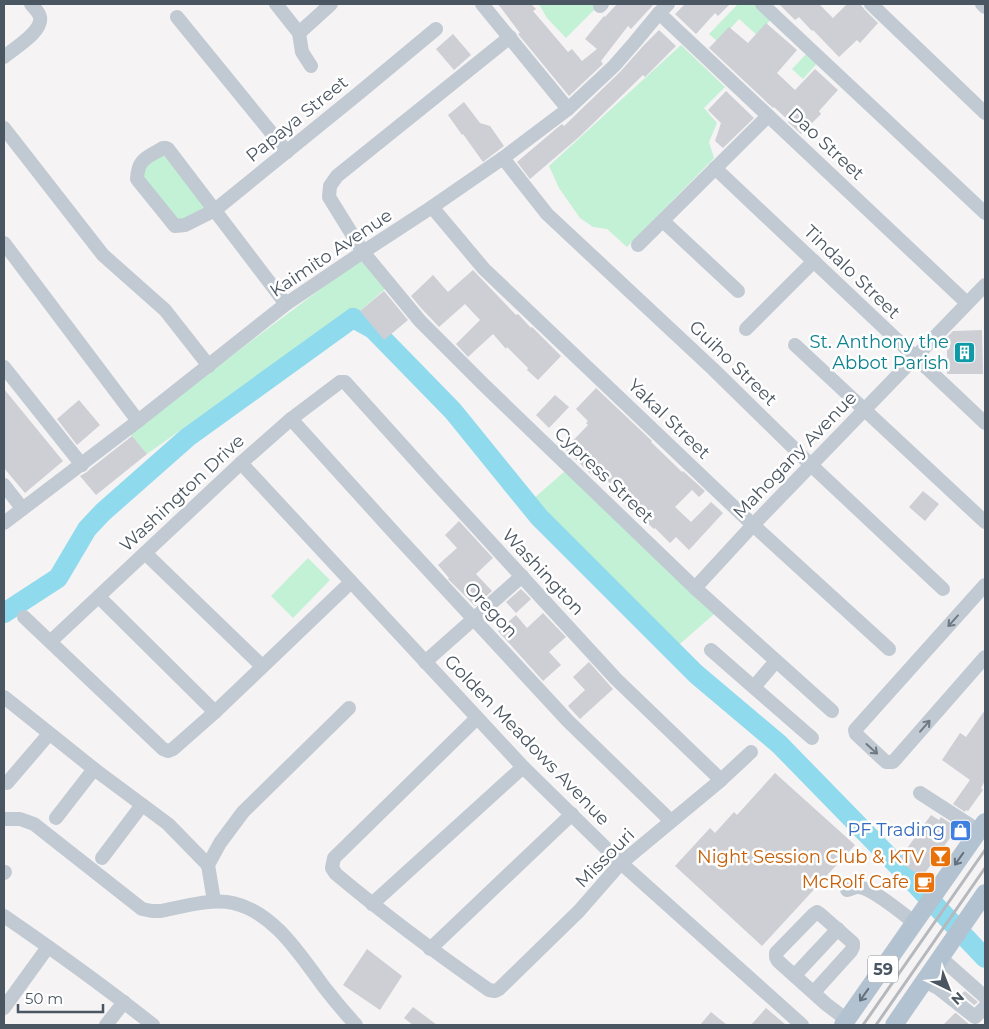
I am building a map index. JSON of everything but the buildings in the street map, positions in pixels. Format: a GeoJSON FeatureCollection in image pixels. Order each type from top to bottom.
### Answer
{"type":"FeatureCollection","features":[{"type":"Feature","properties":{"kind":"main road","name":"59"},"geometry":{"type":"LineString","coordinates":[[845,1023],[982,826]]}},
{"type":"Feature","properties":{"kind":"main road","name":"59"},"geometry":{"type":"LineString","coordinates":[[901,1022],[924,981],[985,893]]}},
{"type":"Feature","properties":{"kind":"street"},"geometry":{"type":"LineString","coordinates":[[4,57],[36,31],[40,24],[40,15],[31,4]]}},
{"type":"Feature","properties":{"kind":"street"},"geometry":{"type":"LineString","coordinates":[[276,4],[299,33],[302,52],[311,66]]}},
{"type":"Feature","properties":{"kind":"street"},"geometry":{"type":"LineString","coordinates":[[299,33],[331,4]]}},
{"type":"Feature","properties":{"kind":"street"},"geometry":{"type":"LineString","coordinates":[[482,4],[568,109]]}},
{"type":"Feature","properties":{"kind":"street"},"geometry":{"type":"LineString","coordinates":[[762,4],[985,213]]}},
{"type":"Feature","properties":{"kind":"street"},"geometry":{"type":"LineString","coordinates":[[873,4],[985,113]]}},
{"type":"Feature","properties":{"kind":"street"},"geometry":{"type":"LineString","coordinates":[[982,4],[985,7]]}},
{"type":"Feature","properties":{"kind":"street","name":"Kaimito Avenue"},"geometry":{"type":"LineString","coordinates":[[4,523],[82,465],[286,304],[432,208],[504,158],[568,109],[614,66],[664,8]]}},
{"type":"Feature","properties":{"kind":"street","name":"Dao Street"},"geometry":{"type":"LineString","coordinates":[[664,8],[768,116],[967,303]]}},
{"type":"Feature","properties":{"kind":"street"},"geometry":{"type":"LineString","coordinates":[[177,17],[287,152]]}},
{"type":"Feature","properties":{"kind":"street","name":"Papaya Street"},"geometry":{"type":"LineString","coordinates":[[215,210],[168,149],[163,148],[141,161],[137,179],[175,226],[184,225],[215,210],[436,29]]}},
{"type":"Feature","properties":{"kind":"street","name":"Cypress Street"},"geometry":{"type":"LineString","coordinates":[[510,37],[337,176],[330,186],[329,197],[363,252],[420,321],[695,588],[832,711]]}},
{"type":"Feature","properties":{"kind":"street"},"geometry":{"type":"LineString","coordinates":[[638,245],[768,116]]}},
{"type":"Feature","properties":{"kind":"street"},"geometry":{"type":"LineString","coordinates":[[4,128],[103,255],[165,310],[209,366]]}},
{"type":"Feature","properties":{"kind":"street","name":"Guiho Street"},"geometry":{"type":"LineString","coordinates":[[504,158],[547,214],[943,589]]}},
{"type":"Feature","properties":{"kind":"street","name":"Tindalo Street"},"geometry":{"type":"LineString","coordinates":[[716,168],[985,423]]}},
{"type":"Feature","properties":{"kind":"street","name":"Yakal Street"},"geometry":{"type":"LineString","coordinates":[[432,208],[484,269],[753,525],[889,648]]}},
{"type":"Feature","properties":{"kind":"street"},"geometry":{"type":"LineString","coordinates":[[215,210],[286,304]]}},
{"type":"Feature","properties":{"kind":"street"},"geometry":{"type":"LineString","coordinates":[[663,221],[738,291]]}},
{"type":"Feature","properties":{"kind":"street"},"geometry":{"type":"LineString","coordinates":[[4,243],[138,421]]}},
{"type":"Feature","properties":{"kind":"street"},"geometry":{"type":"LineString","coordinates":[[746,329],[814,261]]}},
{"type":"Feature","properties":{"kind":"street","name":"Mahogany Avenue"},"geometry":{"type":"LineString","coordinates":[[695,588],[753,525],[985,285]]}},
{"type":"Feature","properties":{"kind":"street"},"geometry":{"type":"LineString","coordinates":[[795,345],[985,522]]}},
{"type":"Feature","properties":{"kind":"street"},"geometry":{"type":"LineString","coordinates":[[4,367],[82,465]]}},
{"type":"Feature","properties":{"kind":"street","name":"Washington Drive"},"geometry":{"type":"LineString","coordinates":[[51,642],[241,463],[291,419],[340,382],[345,382]]}},
{"type":"Feature","properties":{"kind":"street","name":"Washington"},"geometry":{"type":"LineString","coordinates":[[345,382],[616,679],[721,780]]}},
{"type":"Feature","properties":{"kind":"street","name":"Oregon"},"geometry":{"type":"LineString","coordinates":[[291,419],[568,721],[671,821]]}},
{"type":"Feature","properties":{"kind":"street","name":"Golden Meadows Avenue"},"geometry":{"type":"LineString","coordinates":[[241,463],[522,767],[621,863],[802,1025]]}},
{"type":"Feature","properties":{"kind":"street"},"geometry":{"type":"LineString","coordinates":[[4,485],[22,508]]}},
{"type":"Feature","properties":{"kind":"street"},"geometry":{"type":"LineString","coordinates":[[145,553],[262,666]]}},
{"type":"Feature","properties":{"kind":"street"},"geometry":{"type":"LineString","coordinates":[[425,662],[522,576]]}},
{"type":"Feature","properties":{"kind":"street"},"geometry":{"type":"LineString","coordinates":[[24,617],[168,751],[173,749],[215,712],[351,582]]}},
{"type":"Feature","properties":{"kind":"street"},"geometry":{"type":"LineString","coordinates":[[985,585],[855,730],[856,734],[886,762],[893,762],[985,657]]}},
{"type":"Feature","properties":{"kind":"street"},"geometry":{"type":"LineString","coordinates":[[99,597],[215,712]]}},
{"type":"Feature","properties":{"kind":"street"},"geometry":{"type":"LineString","coordinates":[[711,650],[812,738]]}},
{"type":"Feature","properties":{"kind":"street"},"geometry":{"type":"LineString","coordinates":[[754,687],[776,661]]}},
{"type":"Feature","properties":{"kind":"street"},"geometry":{"type":"LineString","coordinates":[[5,700],[94,770],[168,824],[208,865],[214,901]]}},
{"type":"Feature","properties":{"kind":"street"},"geometry":{"type":"LineString","coordinates":[[208,865],[220,843],[243,812],[349,708]]}},
{"type":"Feature","properties":{"kind":"street"},"geometry":{"type":"LineString","coordinates":[[477,718],[334,858],[332,868],[336,874],[430,949],[572,814]]}},
{"type":"Feature","properties":{"kind":"street"},"geometry":{"type":"LineString","coordinates":[[7,783],[49,734]]}},
{"type":"Feature","properties":{"kind":"street","name":"Missouri"},"geometry":{"type":"LineString","coordinates":[[430,949],[489,990],[495,991],[499,989],[579,911],[621,863],[721,780],[751,752]]}},
{"type":"Feature","properties":{"kind":"street"},"geometry":{"type":"LineString","coordinates":[[372,904],[522,767]]}},
{"type":"Feature","properties":{"kind":"street"},"geometry":{"type":"LineString","coordinates":[[56,818],[94,770]]}},
{"type":"Feature","properties":{"kind":"street"},"geometry":{"type":"LineString","coordinates":[[920,793],[982,826]]}},
{"type":"Feature","properties":{"kind":"street"},"geometry":{"type":"LineString","coordinates":[[102,858],[142,805]]}},
{"type":"Feature","properties":{"kind":"street"},"geometry":{"type":"LineString","coordinates":[[4,819],[20,819],[34,824],[142,909],[161,911],[214,901],[232,902],[251,909],[275,926],[292,943],[356,1025]]}},
{"type":"Feature","properties":{"kind":"street"},"geometry":{"type":"LineString","coordinates":[[847,890],[857,887],[865,888],[918,918]]}},
{"type":"Feature","properties":{"kind":"street"},"geometry":{"type":"LineString","coordinates":[[814,992],[853,947],[852,943],[817,912],[776,953],[776,957],[778,961],[814,992],[845,1023]]}},
{"type":"Feature","properties":{"kind":"street"},"geometry":{"type":"LineString","coordinates":[[4,916],[153,1025]]}},
{"type":"Feature","properties":{"kind":"street"},"geometry":{"type":"LineString","coordinates":[[795,975],[838,930]]}},
{"type":"Feature","properties":{"kind":"street"},"geometry":{"type":"LineString","coordinates":[[4,1008],[48,947]]}},
{"type":"Feature","properties":{"kind":"street"},"geometry":{"type":"LineString","coordinates":[[941,958],[985,997]]}},
{"type":"Feature","properties":{"kind":"street"},"geometry":{"type":"LineString","coordinates":[[924,981],[938,988],[975,1017],[985,1007]]}},
{"type":"Feature","properties":{"kind":"street"},"geometry":{"type":"LineString","coordinates":[[106,1025],[124,1002]]}},
{"type":"Feature","properties":{"kind":"green space"},"geometry":{"type":"Polygon","coordinates":[[[539,4],[600,4],[566,38],[547,18],[539,4]]]}},
{"type":"Feature","properties":{"kind":"green space"},"geometry":{"type":"Polygon","coordinates":[[[738,4],[761,4],[774,16],[757,35],[739,19],[718,42],[709,34],[738,4]]]}},
{"type":"Feature","properties":{"kind":"green space"},"geometry":{"type":"Polygon","coordinates":[[[681,45],[725,87],[704,108],[717,123],[709,142],[714,158],[627,247],[607,229],[593,227],[580,218],[559,188],[549,166],[681,45]]]}},
{"type":"Feature","properties":{"kind":"green space"},"geometry":{"type":"Polygon","coordinates":[[[809,51],[820,60],[803,79],[792,69],[809,51]]]}},
{"type":"Feature","properties":{"kind":"green space"},"geometry":{"type":"Polygon","coordinates":[[[168,153],[210,208],[175,222],[140,178],[144,161],[168,153]]]}},
{"type":"Feature","properties":{"kind":"green space"},"geometry":{"type":"Polygon","coordinates":[[[362,258],[385,289],[360,311],[349,310],[147,454],[129,433],[362,258]]]}},
{"type":"Feature","properties":{"kind":"green space"},"geometry":{"type":"Polygon","coordinates":[[[572,465],[721,608],[673,650],[598,581],[525,506],[572,465]]]}},
{"type":"Feature","properties":{"kind":"green space"},"geometry":{"type":"Polygon","coordinates":[[[308,558],[330,580],[293,618],[271,596],[308,558]]]}},
{"type":"Feature","properties":{"kind":"waterway"},"geometry":{"type":"LineString","coordinates":[[4,613],[58,578],[87,529],[103,512],[188,437],[353,318],[373,329],[453,411],[539,517],[696,674],[779,744],[985,958]]}},
{"type":"Feature","properties":{"kind":"railway"},"geometry":{"type":"LineString","coordinates":[[863,1025],[985,850]]}},
{"type":"Feature","properties":{"kind":"railway"},"geometry":{"type":"LineString","coordinates":[[876,1025],[985,868]]}},
{"type":"Feature","properties":{"kind":"place","name":"St. Anthony the Abbot Parish"},"geometry":{"type":"Point","coordinates":[965,352]}},
{"type":"Feature","properties":{"kind":"place","name":"PF Trading"},"geometry":{"type":"Point","coordinates":[961,830]}},
{"type":"Feature","properties":{"kind":"place","name":"Night Session Club & KTV"},"geometry":{"type":"Point","coordinates":[940,857]}},
{"type":"Feature","properties":{"kind":"place","name":"McRolf Cafe"},"geometry":{"type":"Point","coordinates":[925,882]}}]}
